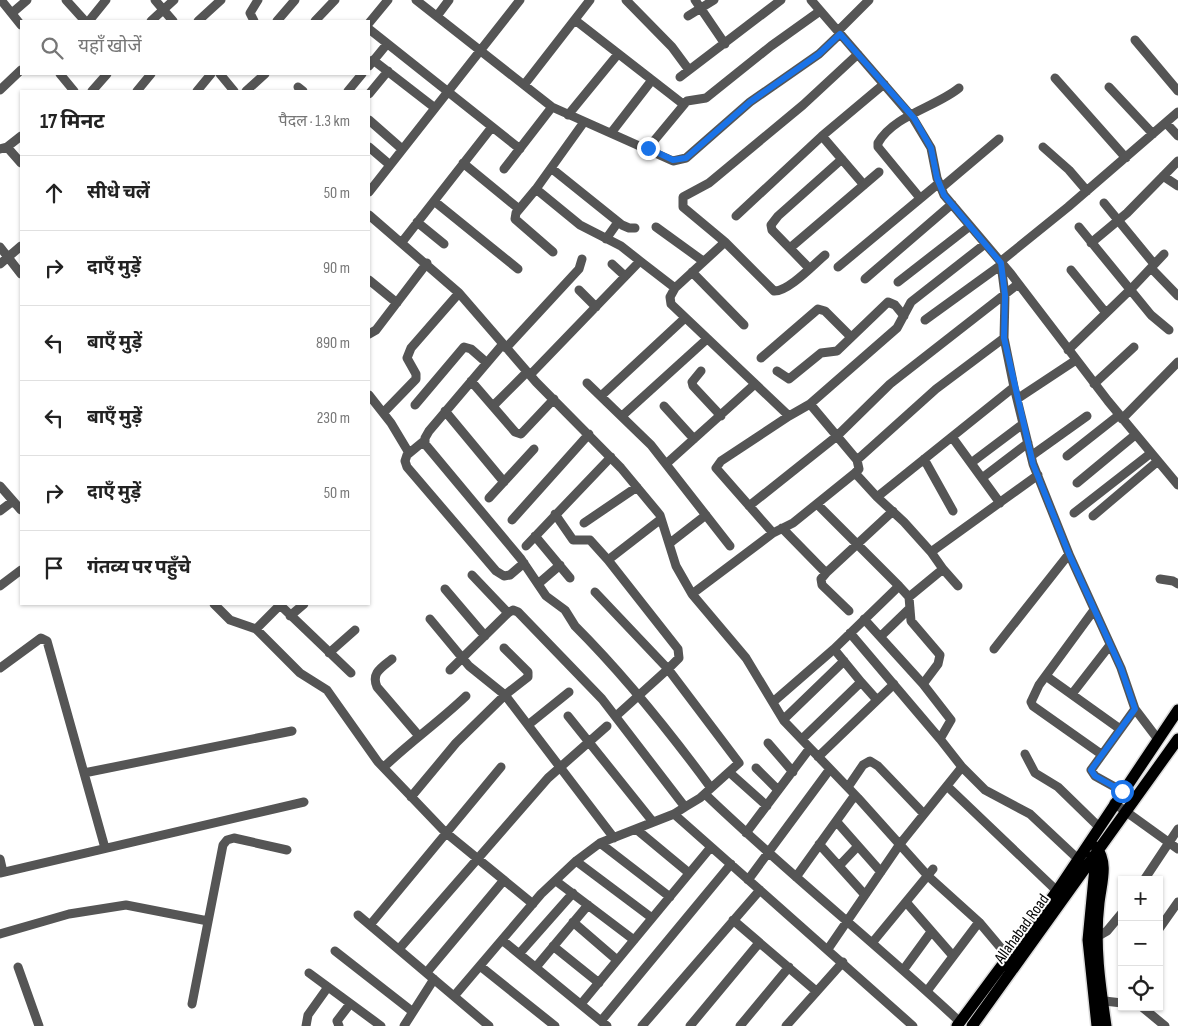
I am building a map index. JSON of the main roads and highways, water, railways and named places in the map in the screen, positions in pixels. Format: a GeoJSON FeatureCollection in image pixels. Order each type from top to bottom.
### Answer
{"type":"FeatureCollection","features":[{"type":"Feature","properties":{"kind":"main road"},"geometry":{"type":"LineString","coordinates":[[959,1024],[1056,891],[1157,738],[1178,710]]}},
{"type":"Feature","properties":{"kind":"main road","name":"Allahabad Road"},"geometry":{"type":"LineString","coordinates":[[972,1026],[1178,739]]}},
{"type":"Feature","properties":{"kind":"main road"},"geometry":{"type":"LineString","coordinates":[[1087,844],[1103,867],[1095,898],[1092,939],[1098,1000],[1097,1026]]}},
{"type":"Feature","properties":{"kind":"main road"},"geometry":{"type":"LineString","coordinates":[[1076,882],[1095,898]]}},
{"type":"Feature","properties":{"kind":"main road"},"geometry":{"type":"LineString","coordinates":[[1098,1000],[1106,1026]]}}]}
